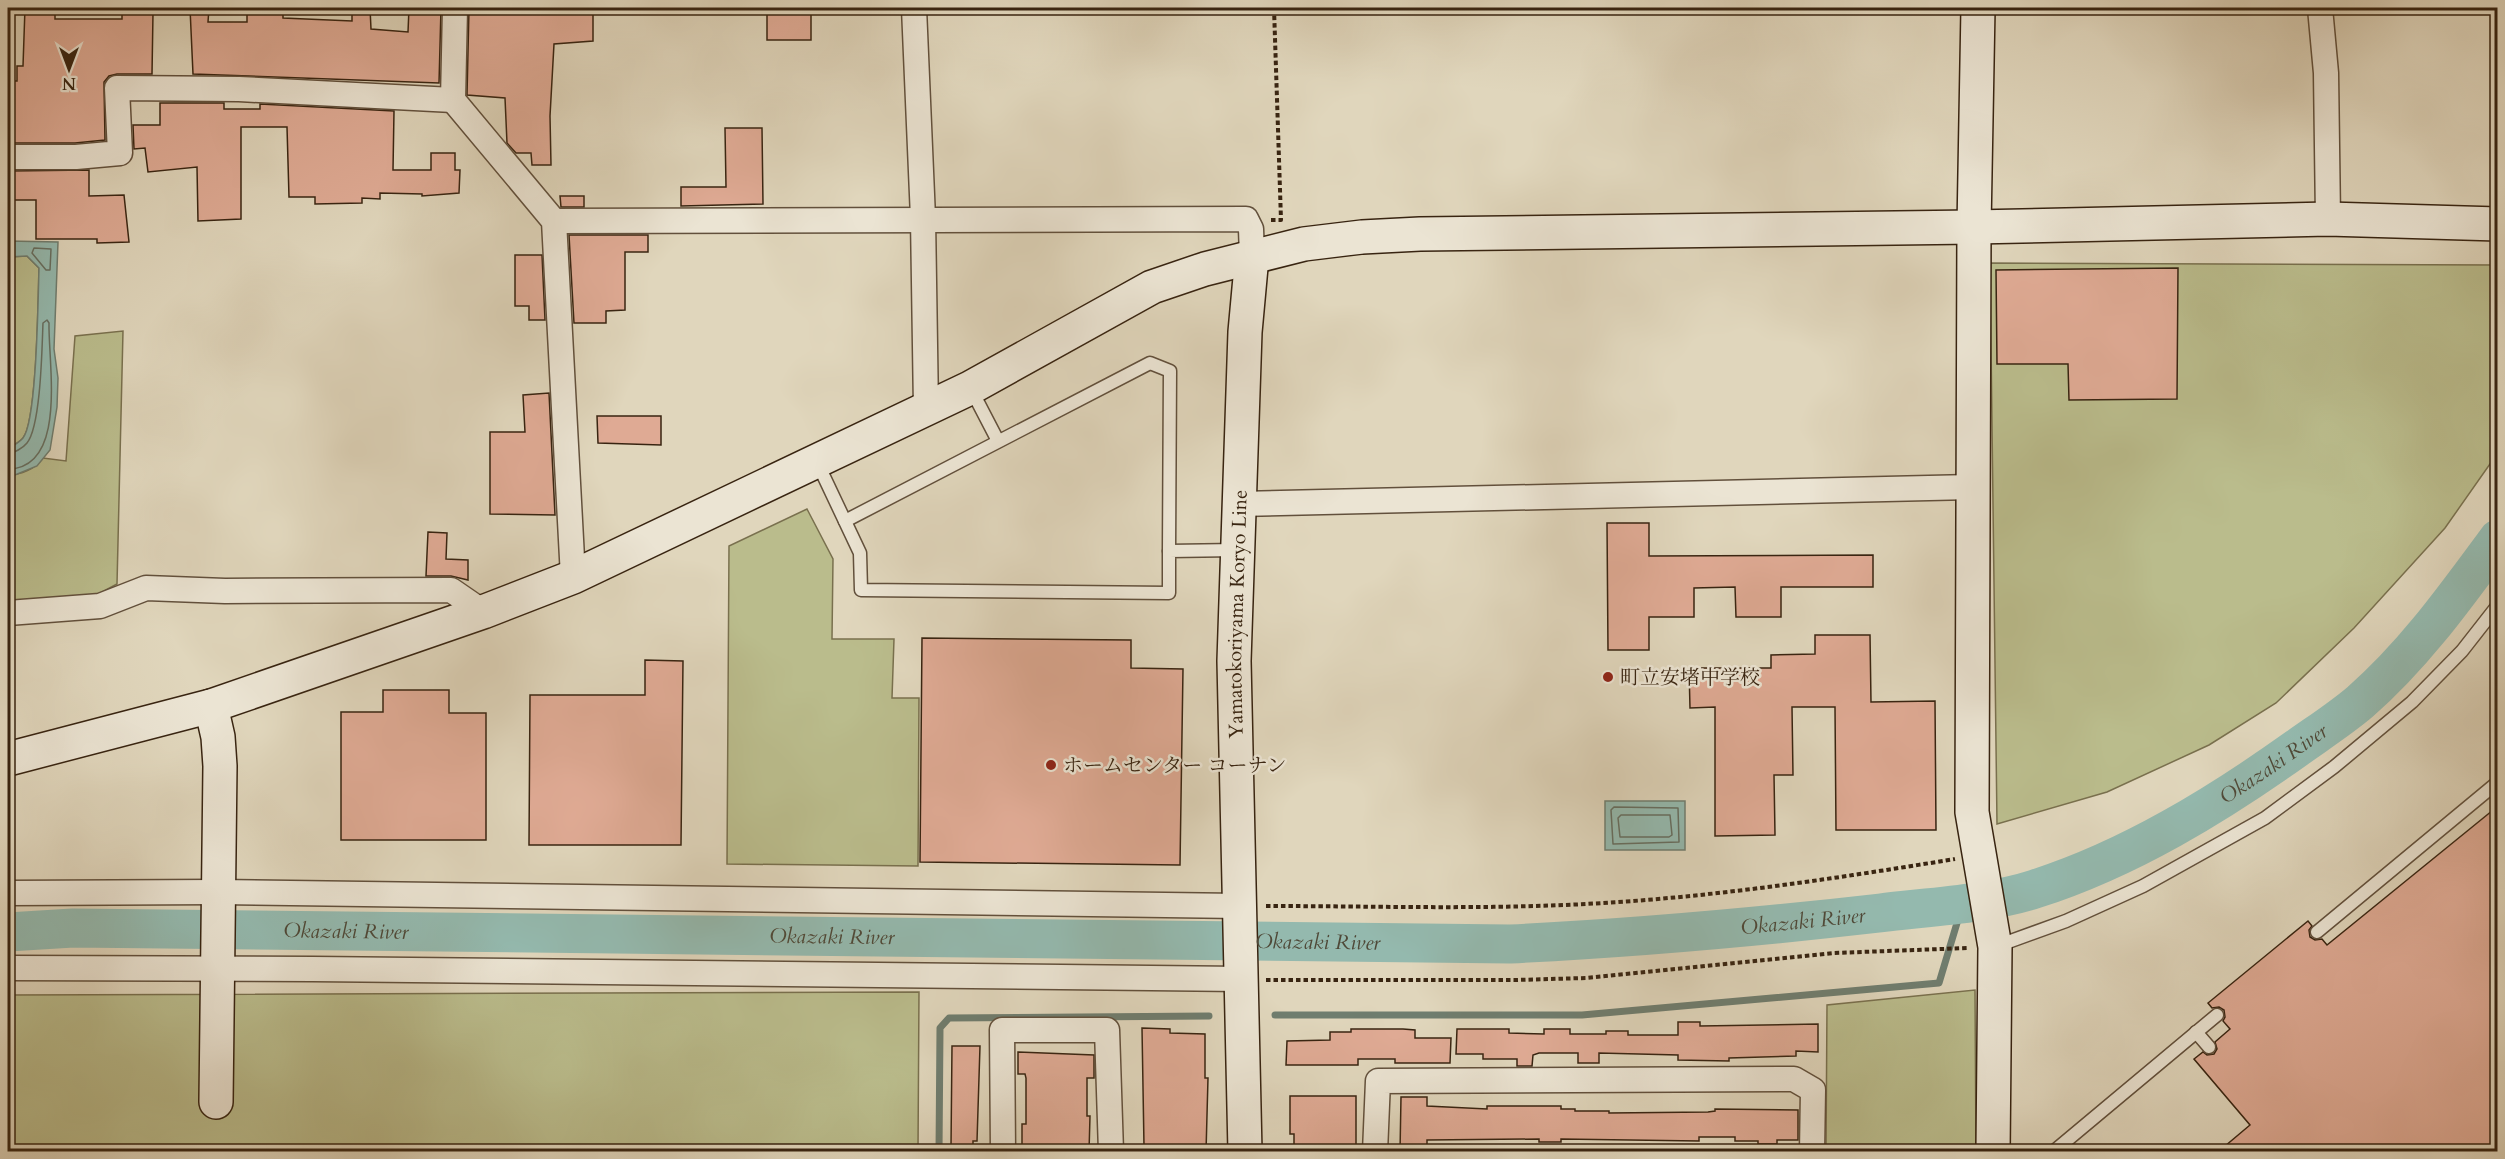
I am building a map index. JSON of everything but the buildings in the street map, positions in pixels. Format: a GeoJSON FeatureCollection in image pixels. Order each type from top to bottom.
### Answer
{"type":"FeatureCollection","features":[{"type":"Feature","properties":{"kind":"street"},"geometry":{"type":"LineString","coordinates":[[455,8],[453,100],[554,221],[573,577]]}},
{"type":"Feature","properties":{"kind":"street"},"geometry":{"type":"LineString","coordinates":[[914,8],[924,218],[926,409]]}},
{"type":"Feature","properties":{"kind":"street"},"geometry":{"type":"LineString","coordinates":[[1978,8],[1972,487],[1972,812],[1994,940],[1993,1152]]}},
{"type":"Feature","properties":{"kind":"street"},"geometry":{"type":"LineString","coordinates":[[2320,8],[2326,74],[2328,219]]}},
{"type":"Feature","properties":{"kind":"street"},"geometry":{"type":"LineString","coordinates":[[8,157],[76,157],[120,153],[117,88],[239,89],[453,100]]}},
{"type":"Feature","properties":{"kind":"street"},"geometry":{"type":"LineString","coordinates":[[554,221],[924,218],[1246,219],[1251,229],[1252,256]]}},
{"type":"Feature","properties":{"kind":"street"},"geometry":{"type":"LineString","coordinates":[[8,759],[211,706],[483,612],[573,577],[970,388],[1152,287],[1252,256],[1304,244],[1408,235],[1974,227],[2328,219],[2498,224]]}},
{"type":"Feature","properties":{"kind":"street","name":"Yamatokoriyama Koryo Line"},"geometry":{"type":"LineString","coordinates":[[1245,1152],[1234,661],[1245,332],[1252,256]]}},
{"type":"Feature","properties":{"kind":"street"},"geometry":{"type":"LineString","coordinates":[[1239,504],[1972,487]]}},
{"type":"Feature","properties":{"kind":"street"},"geometry":{"type":"LineString","coordinates":[[8,613],[100,606],[146,588],[225,591],[451,590],[483,612]]}},
{"type":"Feature","properties":{"kind":"street"},"geometry":{"type":"LineString","coordinates":[[211,706],[218,737],[220,766],[216,1102]]}},
{"type":"Feature","properties":{"kind":"street"},"geometry":{"type":"LineString","coordinates":[[8,893],[219,892],[1240,906]]}},
{"type":"Feature","properties":{"kind":"street"},"geometry":{"type":"LineString","coordinates":[[8,968],[108,967],[1241,980]]}},
{"type":"Feature","properties":{"kind":"street"},"geometry":{"type":"LineString","coordinates":[[1003,1152],[1002,1030],[1107,1030],[1111,1152]]}},
{"type":"Feature","properties":{"kind":"street"},"geometry":{"type":"LineString","coordinates":[[1375,1152],[1378,1081],[1794,1079],[1813,1090],[1812,1152]]}},
{"type":"Feature","properties":{"kind":"lane"},"geometry":{"type":"LineString","coordinates":[[817,462],[860,553],[861,590],[1169,593],[1170,371],[1150,363],[845,520]]}},
{"type":"Feature","properties":{"kind":"lane"},"geometry":{"type":"LineString","coordinates":[[970,388],[998,441]]}},
{"type":"Feature","properties":{"kind":"lane"},"geometry":{"type":"LineString","coordinates":[[1169,551],[1238,550]]}},
{"type":"Feature","properties":{"kind":"lane"},"geometry":{"type":"LineString","coordinates":[[1994,940],[2066,921],[2143,886],[2265,818],[2334,766],[2412,702],[2462,651],[2498,606]]}},
{"type":"Feature","properties":{"kind":"lane"},"geometry":{"type":"LineString","coordinates":[[2317,932],[2498,782]]}},
{"type":"Feature","properties":{"kind":"lane"},"geometry":{"type":"LineString","coordinates":[[2053,1152],[2217,1015]]}},
{"type":"Feature","properties":{"kind":"lane"},"geometry":{"type":"LineString","coordinates":[[2196,1032],[2209,1047]]}},
{"type":"Feature","properties":{"kind":"path"},"geometry":{"type":"LineString","coordinates":[[1246,219],[1281,220],[1274,8]]}},
{"type":"Feature","properties":{"kind":"path"},"geometry":{"type":"LineString","coordinates":[[1240,906],[1473,906],[1601,903],[1710,895],[1980,862]]}},
{"type":"Feature","properties":{"kind":"path"},"geometry":{"type":"LineString","coordinates":[[1241,980],[1586,978],[1834,953],[1960,948]]}},
{"type":"Feature","properties":{"kind":"green space"},"geometry":{"type":"Polygon","coordinates":[[[27,256],[39,268],[34,384],[28,427],[23,438],[8,449],[8,257],[27,256]]]}},
{"type":"Feature","properties":{"kind":"green space"},"geometry":{"type":"Polygon","coordinates":[[[1990,263],[2498,265],[2497,454],[2445,528],[2354,628],[2276,703],[2209,745],[2107,792],[1997,824],[1990,263]]]}},
{"type":"Feature","properties":{"kind":"green space"},"geometry":{"type":"Polygon","coordinates":[[[123,331],[117,584],[91,598],[8,604],[8,475],[27,471],[43,458],[66,461],[75,336],[123,331]]]}},
{"type":"Feature","properties":{"kind":"green space"},"geometry":{"type":"Polygon","coordinates":[[[807,509],[833,559],[832,639],[894,639],[892,698],[919,698],[918,866],[727,864],[729,546],[807,509]]]}},
{"type":"Feature","properties":{"kind":"green space"},"geometry":{"type":"Polygon","coordinates":[[[1975,990],[1976,1151],[1826,1151],[1827,1005],[1975,990]]]}},
{"type":"Feature","properties":{"kind":"green space"},"geometry":{"type":"Polygon","coordinates":[[[919,992],[918,1151],[8,1151],[8,995],[919,992]]]}},
{"type":"Feature","properties":{"kind":"water"},"geometry":{"type":"Polygon","coordinates":[[[8,241],[58,242],[54,349],[58,378],[57,407],[50,450],[37,466],[15,475],[8,475],[8,449],[23,438],[28,427],[36,358],[39,268],[27,256],[8,257],[8,241]]]}},
{"type":"Feature","properties":{"kind":"water"},"geometry":{"type":"Polygon","coordinates":[[[1605,801],[1685,801],[1685,850],[1605,850],[1605,801]]]}},
{"type":"Feature","properties":{"kind":"waterway","name":"Okazaki River"},"geometry":{"type":"LineString","coordinates":[[8,932],[73,928],[1510,944],[1603,939],[1742,927],[1978,902],[2035,889],[2104,862],[2171,829],[2267,769],[2345,714],[2380,684],[2434,624],[2498,539]]}},
{"type":"Feature","properties":{"kind":"waterway"},"geometry":{"type":"LineString","coordinates":[[1275,1015],[1582,1015],[1939,983],[1963,903]]}},
{"type":"Feature","properties":{"kind":"waterway"},"geometry":{"type":"LineString","coordinates":[[939,1152],[940,1028],[949,1018],[1209,1016]]}},
{"type":"Feature","properties":{"kind":"place","name":"町立安堵中学校"},"geometry":{"type":"Point","coordinates":[1608,677]}},
{"type":"Feature","properties":{"kind":"place","name":"ホームセンター コーナン"},"geometry":{"type":"Point","coordinates":[1051,765]}}]}
